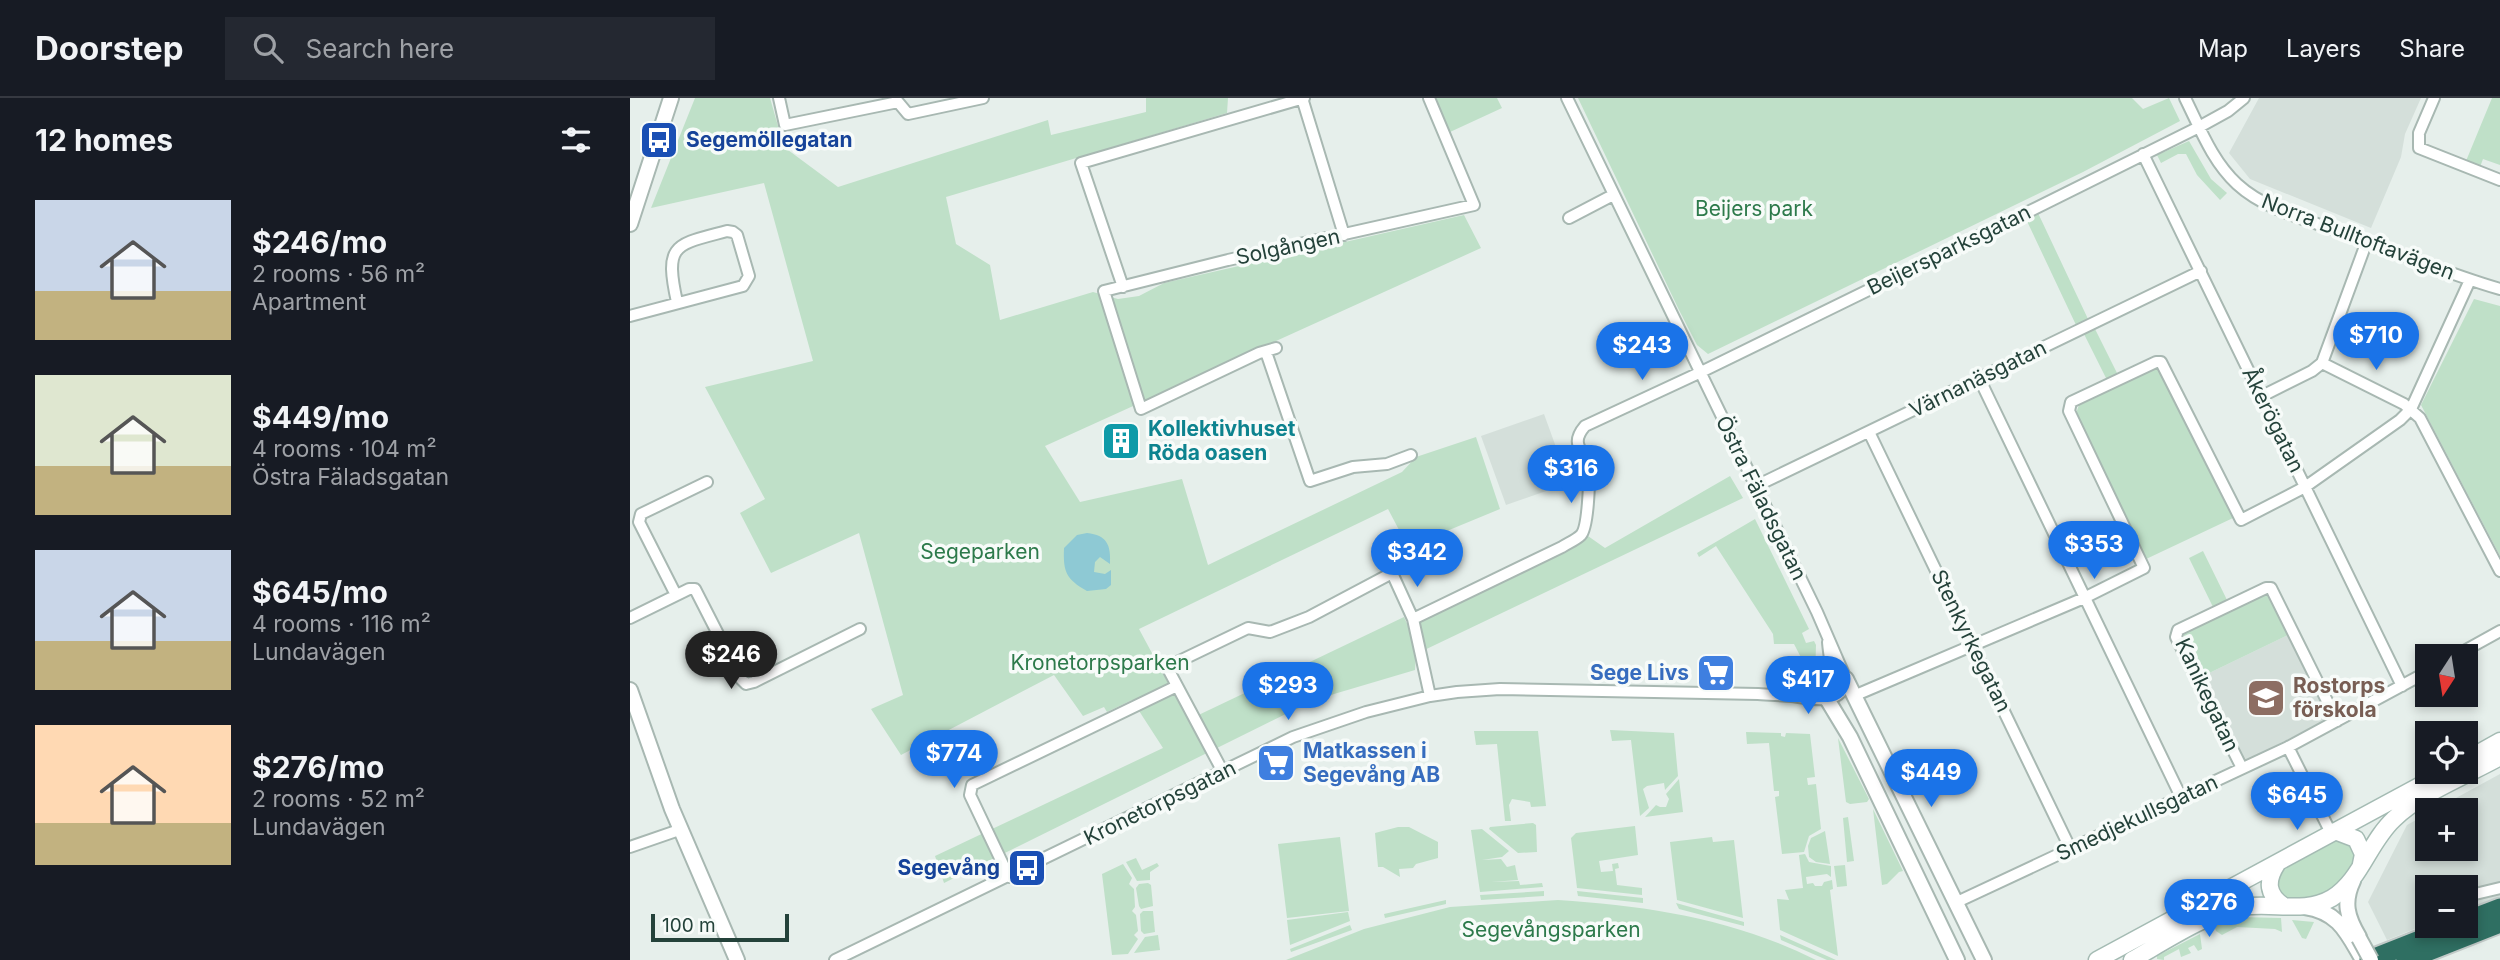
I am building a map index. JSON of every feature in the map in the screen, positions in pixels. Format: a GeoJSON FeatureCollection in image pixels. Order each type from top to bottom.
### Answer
{"type":"FeatureCollection","features":[{"type":"Feature","properties":{"kind":"highway"},"geometry":{"type":"LineString","coordinates":[[2478,916],[2500,908]]}},
{"type":"Feature","properties":{"kind":"highway"},"geometry":{"type":"LineString","coordinates":[[2406,960],[2500,923]]}},
{"type":"Feature","properties":{"kind":"highway"},"geometry":{"type":"LineString","coordinates":[[2370,960],[2425,938]]}},
{"type":"Feature","properties":{"kind":"main road"},"geometry":{"type":"LineString","coordinates":[[2478,753],[2500,741]]}},
{"type":"Feature","properties":{"kind":"main road"},"geometry":{"type":"LineString","coordinates":[[2132,960],[2223,912],[2240,907],[2292,906],[2328,900],[2339,894],[2394,818],[2425,797],[2500,757]]}},
{"type":"Feature","properties":{"kind":"main road"},"geometry":{"type":"LineString","coordinates":[[2097,960],[2423,784]]}},
{"type":"Feature","properties":{"kind":"main road"},"geometry":{"type":"LineString","coordinates":[[2333,832],[2356,839],[2363,854],[2358,870]]}},
{"type":"Feature","properties":{"kind":"main road"},"geometry":{"type":"LineString","coordinates":[[2277,864],[2269,887],[2274,900],[2292,906]]}},
{"type":"Feature","properties":{"kind":"street"},"geometry":{"type":"LineString","coordinates":[[630,224],[671,98]]}},
{"type":"Feature","properties":{"kind":"street"},"geometry":{"type":"LineString","coordinates":[[661,134],[680,98]]}},
{"type":"Feature","properties":{"kind":"street"},"geometry":{"type":"LineString","coordinates":[[779,98],[785,125],[897,100],[908,114],[983,98]]}},
{"type":"Feature","properties":{"kind":"street"},"geometry":{"type":"LineString","coordinates":[[1123,287],[1081,163],[1302,98],[1344,234]]}},
{"type":"Feature","properties":{"kind":"street","name":"Solgången"},"geometry":{"type":"LineString","coordinates":[[1411,455],[1387,464],[1353,467],[1310,481],[1271,350],[1259,353],[1141,409],[1104,292],[1228,260],[1474,205],[1429,98]]}},
{"type":"Feature","properties":{"kind":"street","name":"Östra Fäladsgatan"},"geometry":{"type":"LineString","coordinates":[[1567,98],[1756,486],[1846,678],[1957,902],[1979,958]]}},
{"type":"Feature","properties":{"kind":"street","name":"Norra Bulltoftavägen"},"geometry":{"type":"LineString","coordinates":[[2185,98],[2219,165],[2238,186],[2253,196],[2367,242],[2500,289]]}},
{"type":"Feature","properties":{"kind":"street","name":"Beijersparksgatan"},"geometry":{"type":"LineString","coordinates":[[1413,619],[1580,536],[1584,531],[1588,499],[1588,468],[1576,442],[1578,433],[1584,426],[1699,373],[2199,127],[2228,111],[2244,98]]}},
{"type":"Feature","properties":{"kind":"street"},"geometry":{"type":"LineString","coordinates":[[2434,98],[2419,133],[2419,148],[2500,180]]}},
{"type":"Feature","properties":{"kind":"street","name":"Åkerögatan"},"geometry":{"type":"LineString","coordinates":[[2143,154],[2402,686]]}},
{"type":"Feature","properties":{"kind":"street"},"geometry":{"type":"LineString","coordinates":[[1569,218],[1613,195]]}},
{"type":"Feature","properties":{"kind":"street"},"geometry":{"type":"LineString","coordinates":[[630,316],[743,286],[749,276],[737,235],[727,231],[685,243],[677,248],[671,267],[677,302]]}},
{"type":"Feature","properties":{"kind":"street"},"geometry":{"type":"LineString","coordinates":[[2260,397],[2312,372],[2322,363],[2367,242]]}},
{"type":"Feature","properties":{"kind":"street","name":"Värnanäsgatan"},"geometry":{"type":"LineString","coordinates":[[1756,486],[2200,271]]}},
{"type":"Feature","properties":{"kind":"street"},"geometry":{"type":"LineString","coordinates":[[1856,695],[2084,598],[2144,568],[2069,411],[2071,402],[2161,362],[2241,520],[2305,487],[2400,420],[2411,409],[2470,280]]}},
{"type":"Feature","properties":{"kind":"street"},"geometry":{"type":"LineString","coordinates":[[2322,363],[2404,404],[2420,418],[2500,571]]}},
{"type":"Feature","properties":{"kind":"street"},"geometry":{"type":"LineString","coordinates":[[1979,378],[2181,797]]}},
{"type":"Feature","properties":{"kind":"street","name":"Stenkyrkegatan"},"geometry":{"type":"LineString","coordinates":[[1869,432],[2071,849]]}},
{"type":"Feature","properties":{"kind":"street"},"geometry":{"type":"LineString","coordinates":[[676,595],[639,522],[639,517],[708,482]]}},
{"type":"Feature","properties":{"kind":"street"},"geometry":{"type":"LineString","coordinates":[[1223,772],[1167,667],[1248,628],[1270,632],[1309,617],[1392,573],[1413,619],[1430,696]]}},
{"type":"Feature","properties":{"kind":"street","name":"Kanikegatan"},"geometry":{"type":"LineString","coordinates":[[2242,768],[2176,633],[2266,588],[2271,588],[2337,721]]}},
{"type":"Feature","properties":{"kind":"street"},"geometry":{"type":"LineString","coordinates":[[630,618],[676,595],[695,589],[746,684],[860,629]]}},
{"type":"Feature","properties":{"kind":"street"},"geometry":{"type":"LineString","coordinates":[[2477,644],[2500,631]]}},
{"type":"Feature","properties":{"kind":"street","name":"Östra Fäladsgatan"},"geometry":{"type":"LineString","coordinates":[[1827,634],[1831,677]]}},
{"type":"Feature","properties":{"kind":"street"},"geometry":{"type":"LineString","coordinates":[[1831,677],[1846,678],[1843,689],[1825,695],[1831,677]]}},
{"type":"Feature","properties":{"kind":"street","name":"Smedjekullsgatan"},"geometry":{"type":"LineString","coordinates":[[1957,902],[2288,747],[2415,679]]}},
{"type":"Feature","properties":{"kind":"street"},"geometry":{"type":"LineString","coordinates":[[1009,877],[970,794],[972,785],[1177,686]]}},
{"type":"Feature","properties":{"kind":"street"},"geometry":{"type":"LineString","coordinates":[[630,690],[653,759],[737,960]]}},
{"type":"Feature","properties":{"kind":"street","name":"Kronetorpsgatan"},"geometry":{"type":"LineString","coordinates":[[835,960],[1293,737],[1366,712],[1430,696],[1500,690],[1792,696],[1812,701],[1825,695]]}},
{"type":"Feature","properties":{"kind":"street"},"geometry":{"type":"LineString","coordinates":[[1825,695],[1850,737],[1957,960]]}},
{"type":"Feature","properties":{"kind":"street"},"geometry":{"type":"LineString","coordinates":[[2288,747],[2333,832]]}},
{"type":"Feature","properties":{"kind":"street"},"geometry":{"type":"LineString","coordinates":[[630,847],[682,830]]}},
{"type":"Feature","properties":{"kind":"street"},"geometry":{"type":"LineString","coordinates":[[2358,870],[2347,895],[2346,913],[2362,960]]}},
{"type":"Feature","properties":{"kind":"street"},"geometry":{"type":"LineString","coordinates":[[2478,893],[2500,888]]}},
{"type":"Feature","properties":{"kind":"street"},"geometry":{"type":"LineString","coordinates":[[2292,906],[2326,912],[2356,940],[2370,960]]}},
{"type":"Feature","properties":{"kind":"shaded area"},"geometry":{"type":"Polygon","coordinates":[[[2259,98],[2421,98],[2405,134],[2401,157],[2371,228],[2250,179],[2229,153],[2259,98]]]}},
{"type":"Feature","properties":{"kind":"shaded area"},"geometry":{"type":"Polygon","coordinates":[[[1544,414],[1569,483],[1506,505],[1481,436],[1544,414]]]}},
{"type":"Feature","properties":{"kind":"shaded area","name":"Rostorps förskola"},"geometry":{"type":"Polygon","coordinates":[[[2288,635],[2328,719],[2245,761],[2203,676],[2288,635]]]}},
{"type":"Feature","properties":{"kind":"shaded area"},"geometry":{"type":"Polygon","coordinates":[[[2500,774],[2500,896],[2478,904],[2478,875],[2415,875],[2415,929],[2387,940],[2368,902],[2407,825],[2415,821],[2415,861],[2478,861],[2478,798],[2456,798],[2500,774]]]}},
{"type":"Feature","properties":{"kind":"green space","name":"Segeparken"},"geometry":{"type":"Polygon","coordinates":[[[695,98],[770,98],[784,147],[838,187],[1048,120],[1051,135],[1146,112],[1146,98],[1228,98],[1227,113],[946,197],[956,244],[990,265],[1000,320],[1093,292],[1118,299],[1139,296],[1164,283],[1464,215],[1481,248],[1045,446],[1080,502],[1182,479],[1208,565],[1402,472],[1416,457],[1476,437],[1500,509],[1408,547],[1388,509],[1139,629],[1188,720],[1404,617],[1409,628],[1588,536],[1605,548],[1730,476],[1743,498],[1416,654],[1415,670],[1334,694],[1294,710],[944,883],[935,856],[1163,748],[1132,700],[1107,712],[1104,707],[1083,716],[1054,675],[901,755],[871,709],[903,695],[859,533],[771,573],[740,513],[765,499],[705,387],[813,361],[764,183],[651,208],[695,98]]]}},
{"type":"Feature","properties":{"kind":"green space"},"geometry":{"type":"Polygon","coordinates":[[[1435,98],[1497,98],[1502,108],[1450,132],[1435,98]]]}},
{"type":"Feature","properties":{"kind":"green space","name":"Beijers park"},"geometry":{"type":"Polygon","coordinates":[[[1578,98],[2132,98],[2143,109],[2169,98],[2180,121],[2083,172],[1708,354],[1697,345],[1679,310],[1578,98]]]}},
{"type":"Feature","properties":{"kind":"green space"},"geometry":{"type":"Polygon","coordinates":[[[2492,98],[2500,98],[2500,165],[2483,159],[2480,167],[2466,161],[2492,98]]]}},
{"type":"Feature","properties":{"kind":"green space"},"geometry":{"type":"Polygon","coordinates":[[[2189,141],[2211,179],[2227,193],[2220,200],[2197,175],[2186,154],[2178,154],[2161,163],[2157,155],[2189,141]]]}},
{"type":"Feature","properties":{"kind":"green space"},"geometry":{"type":"Polygon","coordinates":[[[2038,213],[2088,319],[2076,325],[2026,219],[2038,213]]]}},
{"type":"Feature","properties":{"kind":"green space"},"geometry":{"type":"Polygon","coordinates":[[[2474,299],[2500,306],[2500,556],[2421,405],[2474,299]]]}},
{"type":"Feature","properties":{"kind":"green space"},"geometry":{"type":"Polygon","coordinates":[[[2095,329],[2118,375],[2107,380],[2084,334],[2095,329]]]}},
{"type":"Feature","properties":{"kind":"green space"},"geometry":{"type":"Polygon","coordinates":[[[2155,369],[2163,371],[2233,518],[2144,560],[2075,416],[2079,405],[2155,369]]]}},
{"type":"Feature","properties":{"kind":"green space"},"geometry":{"type":"Polygon","coordinates":[[[1755,519],[1809,629],[1802,633],[1806,643],[1814,641],[1816,645],[1815,676],[1807,685],[1802,684],[1801,680],[1807,679],[1808,671],[1794,644],[1774,644],[1773,634],[1716,546],[1699,557],[1697,553],[1755,519]]]}},
{"type":"Feature","properties":{"kind":"green space"},"geometry":{"type":"Polygon","coordinates":[[[2203,551],[2227,600],[2213,607],[2189,558],[2203,551]]]}},
{"type":"Feature","properties":{"kind":"green space"},"geometry":{"type":"Polygon","coordinates":[[[2267,594],[2288,635],[2203,676],[2183,634],[2267,594]]]}},
{"type":"Feature","properties":{"kind":"green space"},"geometry":{"type":"Polygon","coordinates":[[[1610,730],[1674,733],[1678,776],[1665,790],[1664,783],[1643,789],[1649,808],[1640,816],[1631,740],[1612,741],[1610,730]]]}},
{"type":"Feature","properties":{"kind":"green space"},"geometry":{"type":"Polygon","coordinates":[[[1474,731],[1538,731],[1546,806],[1531,807],[1530,802],[1512,799],[1509,805],[1511,821],[1505,821],[1497,744],[1476,745],[1474,731]]]}},
{"type":"Feature","properties":{"kind":"green space"},"geometry":{"type":"Polygon","coordinates":[[[1746,732],[1781,733],[1781,736],[1785,737],[1786,733],[1810,734],[1815,777],[1807,778],[1808,785],[1816,784],[1821,829],[1809,836],[1804,852],[1782,854],[1775,797],[1779,796],[1779,791],[1774,791],[1769,743],[1747,744],[1746,732]]]}},
{"type":"Feature","properties":{"kind":"green space"},"geometry":{"type":"Polygon","coordinates":[[[1838,738],[1869,799],[1867,802],[1846,802],[1838,738]]]}},
{"type":"Feature","properties":{"kind":"green space"},"geometry":{"type":"Polygon","coordinates":[[[1679,779],[1683,812],[1645,817],[1656,805],[1666,807],[1669,799],[1666,794],[1679,779]]]}},
{"type":"Feature","properties":{"kind":"green space"},"geometry":{"type":"Polygon","coordinates":[[[1873,809],[1903,871],[1882,885],[1873,809]]]}},
{"type":"Feature","properties":{"kind":"green space"},"geometry":{"type":"Polygon","coordinates":[[[1848,817],[1854,861],[1847,862],[1843,818],[1848,817]]]}},
{"type":"Feature","properties":{"kind":"green space"},"geometry":{"type":"Polygon","coordinates":[[[1533,823],[1536,825],[1537,852],[1518,853],[1489,829],[1490,827],[1533,823]]]}},
{"type":"Feature","properties":{"kind":"green space"},"geometry":{"type":"Polygon","coordinates":[[[1635,826],[1638,855],[1599,861],[1601,872],[1613,871],[1612,864],[1618,863],[1619,868],[1615,869],[1617,885],[1642,888],[1642,895],[1577,888],[1571,838],[1576,833],[1635,826]]]}},
{"type":"Feature","properties":{"kind":"green space"},"geometry":{"type":"Polygon","coordinates":[[[1409,827],[1438,842],[1438,858],[1416,864],[1413,868],[1399,869],[1400,877],[1378,867],[1375,833],[1409,827]]]}},
{"type":"Feature","properties":{"kind":"green space"},"geometry":{"type":"Polygon","coordinates":[[[1482,829],[1509,851],[1502,857],[1482,860],[1501,859],[1507,867],[1515,865],[1518,880],[1491,882],[1519,881],[1520,885],[1542,883],[1543,887],[1480,892],[1471,830],[1482,829]]]}},
{"type":"Feature","properties":{"kind":"green space"},"geometry":{"type":"Polygon","coordinates":[[[1825,831],[1830,864],[1816,862],[1809,857],[1808,846],[1811,838],[1825,831]]]}},
{"type":"Feature","properties":{"kind":"green space"},"geometry":{"type":"Polygon","coordinates":[[[1340,837],[1349,911],[1287,918],[1278,844],[1340,837]]]}},
{"type":"Feature","properties":{"kind":"green space"},"geometry":{"type":"Polygon","coordinates":[[[1712,837],[1713,842],[1734,840],[1743,918],[1677,900],[1670,842],[1712,837]]]}},
{"type":"Feature","properties":{"kind":"green space"},"geometry":{"type":"Polygon","coordinates":[[[2336,841],[2347,842],[2356,850],[2354,861],[2342,880],[2322,895],[2310,899],[2299,901],[2282,896],[2275,888],[2282,869],[2336,841]]]}},
{"type":"Feature","properties":{"kind":"green space"},"geometry":{"type":"Polygon","coordinates":[[[1805,854],[1809,862],[1831,866],[1831,877],[1827,874],[1806,877],[1807,884],[1813,883],[1815,886],[1822,886],[1824,882],[1832,880],[1833,889],[1830,890],[1838,956],[1780,930],[1777,899],[1789,900],[1785,890],[1803,888],[1799,855],[1805,854]]]}},
{"type":"Feature","properties":{"kind":"green space"},"geometry":{"type":"Polygon","coordinates":[[[1136,858],[1142,870],[1157,863],[1159,866],[1150,872],[1150,880],[1137,881],[1126,862],[1136,858]]]}},
{"type":"Feature","properties":{"kind":"green space"},"geometry":{"type":"Polygon","coordinates":[[[1123,864],[1132,878],[1129,884],[1134,889],[1135,907],[1132,911],[1136,915],[1138,931],[1134,935],[1138,939],[1128,954],[1112,955],[1102,874],[1123,864]]]}},
{"type":"Feature","properties":{"kind":"green space"},"geometry":{"type":"Polygon","coordinates":[[[1845,865],[1847,886],[1837,887],[1834,866],[1845,865]]]}},
{"type":"Feature","properties":{"kind":"green space"},"geometry":{"type":"Polygon","coordinates":[[[1139,884],[1151,885],[1153,906],[1141,909],[1136,888],[1139,884]]]}},
{"type":"Feature","properties":{"kind":"green space"},"geometry":{"type":"Polygon","coordinates":[[[1544,891],[1544,896],[1481,900],[1480,895],[1544,891]]]}},
{"type":"Feature","properties":{"kind":"green space"},"geometry":{"type":"Polygon","coordinates":[[[1577,891],[1643,898],[1643,903],[1578,896],[1577,891]]]}},
{"type":"Feature","properties":{"kind":"green space"},"geometry":{"type":"Polygon","coordinates":[[[1446,900],[1446,904],[1385,918],[1384,914],[1446,900]]]}},
{"type":"Feature","properties":{"kind":"green space","name":"Segevångsparken"},"geometry":{"type":"Polygon","coordinates":[[[1558,900],[1625,906],[1690,917],[1754,934],[1816,960],[1286,960],[1364,929],[1450,907],[1558,900]]]}},
{"type":"Feature","properties":{"kind":"green space"},"geometry":{"type":"Polygon","coordinates":[[[1676,903],[1744,922],[1744,926],[1679,909],[1676,903]]]}},
{"type":"Feature","properties":{"kind":"green space"},"geometry":{"type":"Polygon","coordinates":[[[1143,911],[1153,911],[1155,932],[1144,934],[1141,931],[1140,914],[1143,911]]]}},
{"type":"Feature","properties":{"kind":"green space"},"geometry":{"type":"Polygon","coordinates":[[[1348,912],[1350,921],[1290,945],[1287,920],[1348,912]]]}},
{"type":"Feature","properties":{"kind":"green space"},"geometry":{"type":"Polygon","coordinates":[[[2240,917],[2281,918],[2282,932],[2275,929],[2237,927],[2222,935],[2216,931],[2214,926],[2240,917]]]}},
{"type":"Feature","properties":{"kind":"green space"},"geometry":{"type":"Polygon","coordinates":[[[2292,920],[2314,922],[2306,939],[2302,938],[2292,920]]]}},
{"type":"Feature","properties":{"kind":"green space"},"geometry":{"type":"Polygon","coordinates":[[[1350,925],[1352,930],[1291,952],[1290,949],[1350,925]]]}},
{"type":"Feature","properties":{"kind":"green space"},"geometry":{"type":"Polygon","coordinates":[[[2200,934],[2202,949],[2198,951],[2194,945],[2188,948],[2191,953],[2181,957],[2179,949],[2164,957],[2164,960],[2157,959],[2157,956],[2200,934]]]}},
{"type":"Feature","properties":{"kind":"green space"},"geometry":{"type":"Polygon","coordinates":[[[1158,935],[1160,950],[1134,953],[1145,937],[1158,935]]]}},
{"type":"Feature","properties":{"kind":"green space"},"geometry":{"type":"Polygon","coordinates":[[[1780,935],[1836,960],[1827,960],[1781,940],[1780,935]]]}},
{"type":"Feature","properties":{"kind":"water"},"geometry":{"type":"Polygon","coordinates":[[[1087,533],[1103,539],[1110,551],[1110,564],[1100,557],[1095,562],[1094,572],[1105,574],[1111,570],[1111,585],[1106,589],[1087,591],[1074,583],[1065,569],[1064,548],[1077,535],[1087,533]]]}},
{"type":"Feature","properties":{"kind":"place","name":"Segemöllegatan"},"geometry":{"type":"Point","coordinates":[659,140]}},
{"type":"Feature","properties":{"kind":"place","name":"Kollektivhuset Röda oasen"},"geometry":{"type":"Point","coordinates":[1121,441]}},
{"type":"Feature","properties":{"kind":"place","name":"Sege Livs"},"geometry":{"type":"Point","coordinates":[1716,673]}},
{"type":"Feature","properties":{"kind":"place","name":"Rostorps förskola"},"geometry":{"type":"Point","coordinates":[2266,698]}},
{"type":"Feature","properties":{"kind":"place","name":"Matkassen i Segevång AB"},"geometry":{"type":"Point","coordinates":[1276,763]}},
{"type":"Feature","properties":{"kind":"place","name":"Segevång"},"geometry":{"type":"Point","coordinates":[1027,868]}},
{"type":"Feature","properties":{"kind":"park label","name":"Kronetorpsparken"},"geometry":{"type":"Point","coordinates":[1100,663]}}]}
